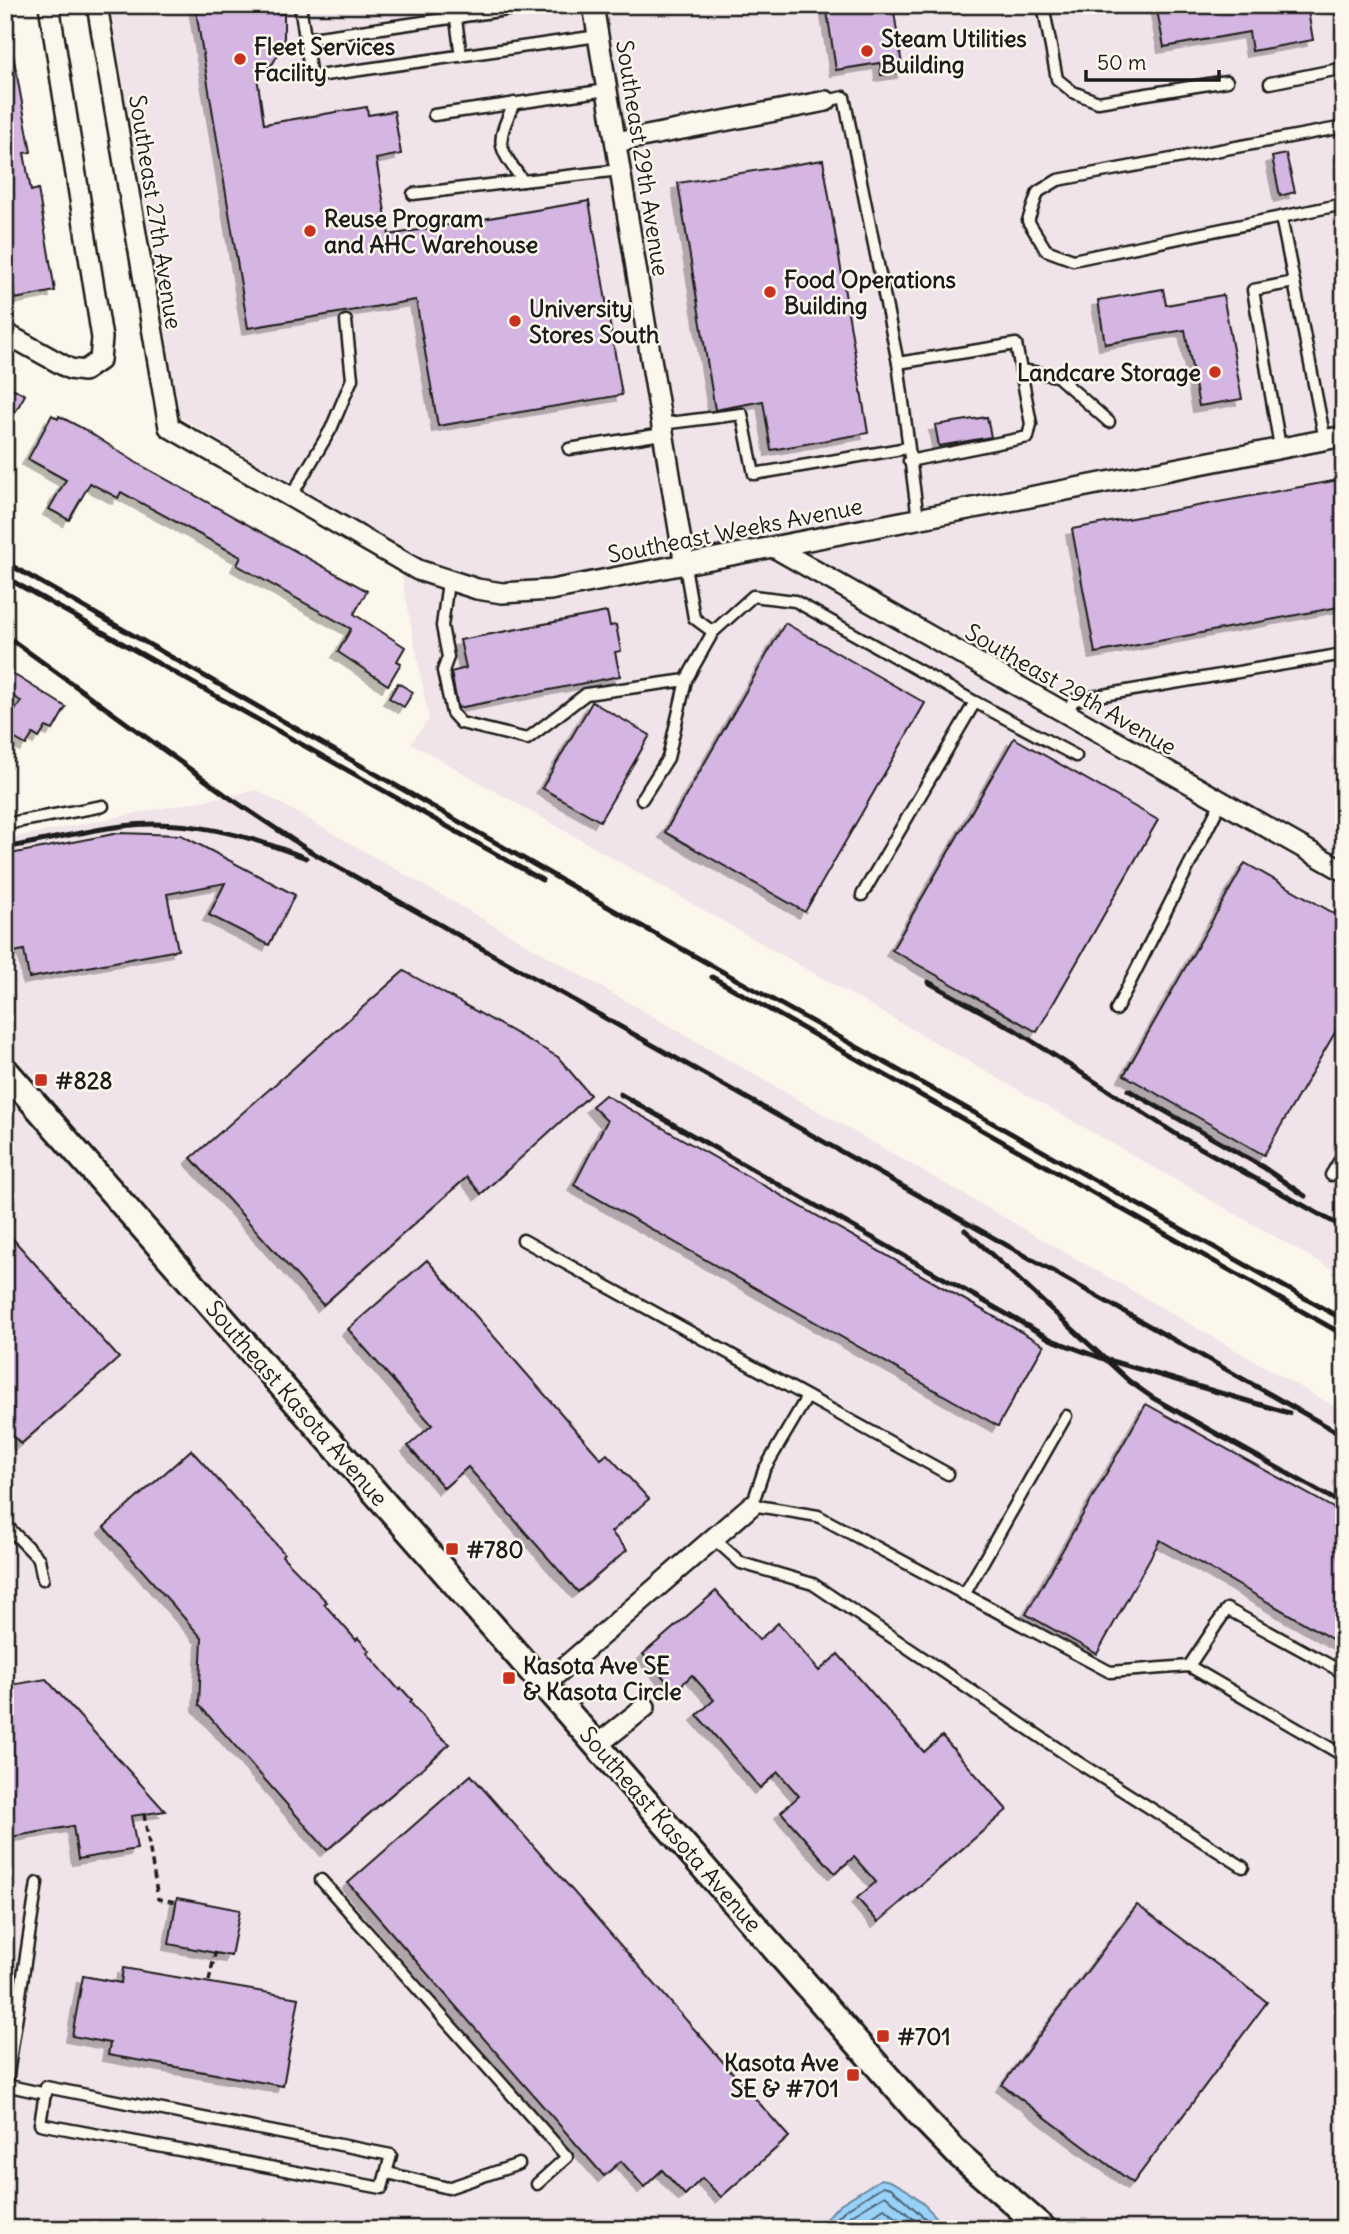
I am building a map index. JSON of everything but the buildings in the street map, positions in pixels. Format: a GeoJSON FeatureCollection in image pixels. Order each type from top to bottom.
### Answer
{"type":"FeatureCollection","features":[{"type":"Feature","properties":{"kind":"street"},"geometry":{"type":"LineString","coordinates":[[5,333],[70,369],[84,371],[100,360],[102,338],[49,5]]}},
{"type":"Feature","properties":{"kind":"street","name":"Southeast 27th Avenue"},"geometry":{"type":"LineString","coordinates":[[97,5],[169,427]]}},
{"type":"Feature","properties":{"kind":"street","name":"Southeast 29th Avenue"},"geometry":{"type":"LineString","coordinates":[[593,5],[685,566]]}},
{"type":"Feature","properties":{"kind":"street"},"geometry":{"type":"LineString","coordinates":[[615,142],[826,101]]}},
{"type":"Feature","properties":{"kind":"street","name":"Southeast Weeks Avenue"},"geometry":{"type":"LineString","coordinates":[[169,427],[407,564],[448,582],[502,593],[526,592],[685,566],[1334,438]]}},
{"type":"Feature","properties":{"kind":"street","name":"Southeast 29th Avenue"},"geometry":{"type":"LineString","coordinates":[[775,548],[1344,871]]}},
{"type":"Feature","properties":{"kind":"street","name":"Southeast Kasota Avenue"},"geometry":{"type":"LineString","coordinates":[[5,1070],[924,2119],[957,2153],[1044,2229]]}},
{"type":"Feature","properties":{"kind":"street"},"geometry":{"type":"LineString","coordinates":[[544,1685],[752,1505]]}},
{"type":"Feature","properties":{"kind":"street"},"geometry":{"type":"LineString","coordinates":[[597,1745],[645,1707]]}},
{"type":"Feature","properties":{"kind":"lane"},"geometry":{"type":"LineString","coordinates":[[300,5],[311,77],[598,36]]}},
{"type":"Feature","properties":{"kind":"lane"},"geometry":{"type":"LineString","coordinates":[[453,5],[461,55]]}},
{"type":"Feature","properties":{"kind":"lane"},"geometry":{"type":"LineString","coordinates":[[305,39],[541,5]]}},
{"type":"Feature","properties":{"kind":"lane"},"geometry":{"type":"LineString","coordinates":[[1043,5],[1057,79],[1073,92],[1098,102],[1227,81]]}},
{"type":"Feature","properties":{"kind":"lane"},"geometry":{"type":"LineString","coordinates":[[1270,83],[1344,68]]}},
{"type":"Feature","properties":{"kind":"lane"},"geometry":{"type":"LineString","coordinates":[[434,115],[607,90]]}},
{"type":"Feature","properties":{"kind":"lane"},"geometry":{"type":"LineString","coordinates":[[826,101],[845,97],[898,363],[919,520]]}},
{"type":"Feature","properties":{"kind":"lane"},"geometry":{"type":"LineString","coordinates":[[514,103],[500,135],[503,153],[523,181]]}},
{"type":"Feature","properties":{"kind":"lane"},"geometry":{"type":"LineString","coordinates":[[1344,127],[1059,180],[1038,192],[1028,221],[1046,250],[1073,260],[1344,204]]}},
{"type":"Feature","properties":{"kind":"lane"},"geometry":{"type":"LineString","coordinates":[[413,194],[620,170]]}},
{"type":"Feature","properties":{"kind":"lane"},"geometry":{"type":"LineString","coordinates":[[1281,217],[1294,282],[1334,438]]}},
{"type":"Feature","properties":{"kind":"lane"},"geometry":{"type":"LineString","coordinates":[[1280,447],[1253,290],[1294,282]]}},
{"type":"Feature","properties":{"kind":"lane"},"geometry":{"type":"LineString","coordinates":[[290,499],[331,429],[352,379],[346,321]]}},
{"type":"Feature","properties":{"kind":"lane"},"geometry":{"type":"LineString","coordinates":[[898,363],[1016,344],[1031,424],[1028,437],[909,461]]}},
{"type":"Feature","properties":{"kind":"lane"},"geometry":{"type":"LineString","coordinates":[[1021,370],[1057,376],[1109,422]]}},
{"type":"Feature","properties":{"kind":"lane"},"geometry":{"type":"LineString","coordinates":[[569,449],[742,414],[754,474],[908,448]]}},
{"type":"Feature","properties":{"kind":"lane"},"geometry":{"type":"LineString","coordinates":[[685,566],[694,618],[713,632]]}},
{"type":"Feature","properties":{"kind":"lane"},"geometry":{"type":"LineString","coordinates":[[448,582],[442,626],[448,657],[443,671],[452,713],[461,723],[527,739],[586,694],[686,680]]}},
{"type":"Feature","properties":{"kind":"lane"},"geometry":{"type":"LineString","coordinates":[[642,799],[668,758],[686,680],[713,632],[752,596],[794,601],[1076,757]]}},
{"type":"Feature","properties":{"kind":"lane"},"geometry":{"type":"LineString","coordinates":[[1066,715],[1074,700],[1344,653]]}},
{"type":"Feature","properties":{"kind":"lane"},"geometry":{"type":"LineString","coordinates":[[862,895],[975,702]]}},
{"type":"Feature","properties":{"kind":"lane"},"geometry":{"type":"LineString","coordinates":[[1116,1010],[1221,802]]}},
{"type":"Feature","properties":{"kind":"lane"},"geometry":{"type":"LineString","coordinates":[[5,824],[103,806]]}},
{"type":"Feature","properties":{"kind":"lane"},"geometry":{"type":"LineString","coordinates":[[1331,1175],[1344,1153]]}},
{"type":"Feature","properties":{"kind":"lane"},"geometry":{"type":"LineString","coordinates":[[523,1240],[948,1474]]}},
{"type":"Feature","properties":{"kind":"lane"},"geometry":{"type":"LineString","coordinates":[[807,1397],[764,1470],[752,1505],[818,1516],[1110,1672],[1189,1666],[1344,1756]]}},
{"type":"Feature","properties":{"kind":"lane"},"geometry":{"type":"LineString","coordinates":[[964,1595],[1066,1416]]}},
{"type":"Feature","properties":{"kind":"lane"},"geometry":{"type":"LineString","coordinates":[[5,1524],[39,1559],[43,1579]]}},
{"type":"Feature","properties":{"kind":"lane"},"geometry":{"type":"LineString","coordinates":[[713,1538],[741,1563],[813,1584],[1076,1761],[1243,1867]]}},
{"type":"Feature","properties":{"kind":"lane"},"geometry":{"type":"LineString","coordinates":[[1189,1666],[1227,1609],[1344,1673]]}},
{"type":"Feature","properties":{"kind":"lane"},"geometry":{"type":"LineString","coordinates":[[321,1880],[567,2157],[537,2184]]}},
{"type":"Feature","properties":{"kind":"lane"},"geometry":{"type":"LineString","coordinates":[[37,1883],[6,2088],[46,2094]]}},
{"type":"Feature","properties":{"kind":"lane"},"geometry":{"type":"LineString","coordinates":[[46,2087],[391,2155],[388,2173],[382,2188],[40,2124],[46,2094],[46,2087]]}},
{"type":"Feature","properties":{"kind":"lane"},"geometry":{"type":"LineString","coordinates":[[388,2173],[448,2188],[519,2164]]}},
{"type":"Feature","properties":{"kind":"path"},"geometry":{"type":"LineString","coordinates":[[144,1814],[158,1899],[177,1902]]}},
{"type":"Feature","properties":{"kind":"path"},"geometry":{"type":"LineString","coordinates":[[209,1981],[215,1953]]}},
{"type":"Feature","properties":{"kind":"shaded area"},"geometry":{"type":"Polygon","coordinates":[[[110,5],[1344,5],[1344,1276],[411,743],[429,719],[396,546],[180,417],[110,5]]]}},
{"type":"Feature","properties":{"kind":"shaded area"},"geometry":{"type":"Polygon","coordinates":[[[257,790],[1344,1412],[1344,2229],[5,2229],[5,839],[257,790]]]}},
{"type":"Feature","properties":{"kind":"water"},"geometry":{"type":"Polygon","coordinates":[[[881,2179],[908,2191],[947,2229],[816,2229],[840,2204],[881,2179]]]}},
{"type":"Feature","properties":{"kind":"railway"},"geometry":{"type":"LineString","coordinates":[[5,562],[659,936],[1344,1320]]}},
{"type":"Feature","properties":{"kind":"railway"},"geometry":{"type":"LineString","coordinates":[[5,577],[542,880]]}},
{"type":"Feature","properties":{"kind":"railway"},"geometry":{"type":"LineString","coordinates":[[5,635],[230,798],[308,850],[1344,1436]]}},
{"type":"Feature","properties":{"kind":"railway"},"geometry":{"type":"LineString","coordinates":[[5,848],[107,828],[169,824],[216,830],[262,842],[306,858]]}},
{"type":"Feature","properties":{"kind":"railway"},"geometry":{"type":"LineString","coordinates":[[712,977],[1344,1335]]}},
{"type":"Feature","properties":{"kind":"railway"},"geometry":{"type":"LineString","coordinates":[[928,982],[1015,1030],[1179,1136],[1344,1228]]}},
{"type":"Feature","properties":{"kind":"railway"},"geometry":{"type":"LineString","coordinates":[[1128,1090],[1263,1167],[1305,1196]]}},
{"type":"Feature","properties":{"kind":"railway"},"geometry":{"type":"LineString","coordinates":[[620,1094],[1052,1340],[1101,1358],[1289,1413]]}},
{"type":"Feature","properties":{"kind":"railway"},"geometry":{"type":"LineString","coordinates":[[965,1230],[1129,1381],[1153,1398],[1344,1505]]}},
{"type":"Feature","properties":{"kind":"place","name":"Steam Utilities Building"},"geometry":{"type":"Point","coordinates":[867,51]}},
{"type":"Feature","properties":{"kind":"place","name":"Fleet Services Facility"},"geometry":{"type":"Point","coordinates":[240,59]}},
{"type":"Feature","properties":{"kind":"place","name":"Reuse Program and AHC Warehouse"},"geometry":{"type":"Point","coordinates":[310,231]}},
{"type":"Feature","properties":{"kind":"place","name":"Food Operations Building"},"geometry":{"type":"Point","coordinates":[770,292]}},
{"type":"Feature","properties":{"kind":"place","name":"University Stores South"},"geometry":{"type":"Point","coordinates":[515,321]}},
{"type":"Feature","properties":{"kind":"place","name":"Landcare Storage"},"geometry":{"type":"Point","coordinates":[1215,372]}},
{"type":"Feature","properties":{"kind":"place","name":"#828"},"geometry":{"type":"Point","coordinates":[41,1080]}},
{"type":"Feature","properties":{"kind":"place","name":"#780"},"geometry":{"type":"Point","coordinates":[452,1549]}},
{"type":"Feature","properties":{"kind":"place","name":"Kasota Ave SE & Kasota Circle"},"geometry":{"type":"Point","coordinates":[509,1678]}},
{"type":"Feature","properties":{"kind":"place","name":"#701"},"geometry":{"type":"Point","coordinates":[883,2036]}},
{"type":"Feature","properties":{"kind":"place","name":"Kasota Ave SE & #701"},"geometry":{"type":"Point","coordinates":[853,2075]}}]}
